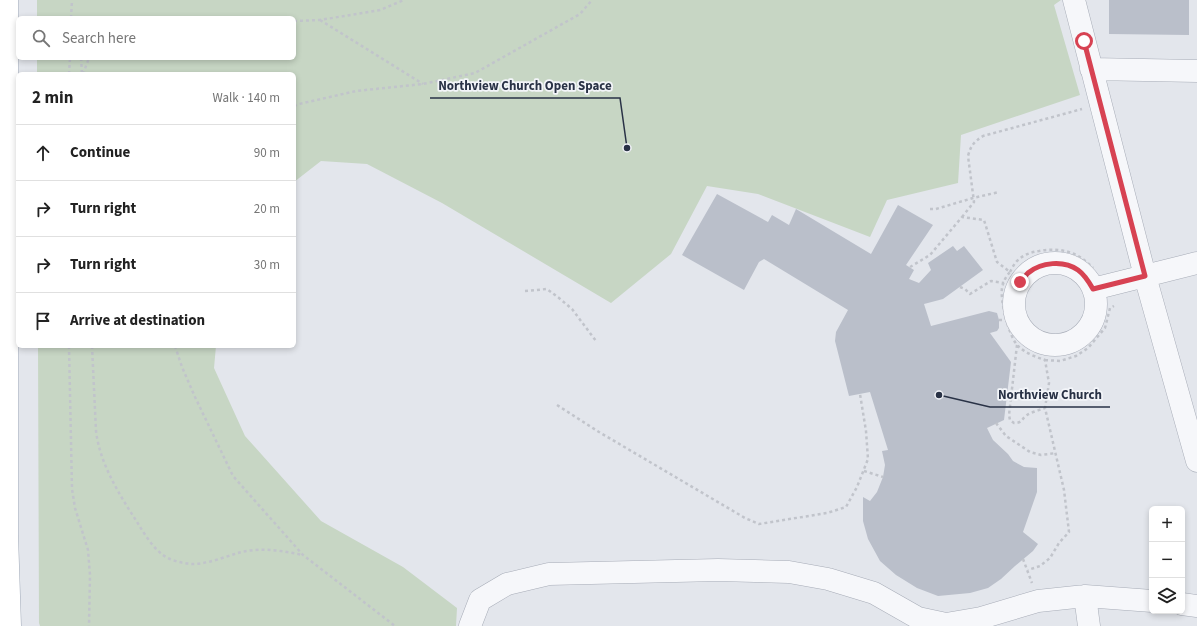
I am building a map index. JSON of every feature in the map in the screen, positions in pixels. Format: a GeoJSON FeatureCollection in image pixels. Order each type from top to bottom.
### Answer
{"type":"FeatureCollection","features":[{"type":"Feature","properties":{"kind":"main road"},"geometry":{"type":"LineString","coordinates":[[7,0],[7,535],[10,626]]}},
{"type":"Feature","properties":{"kind":"lane"},"geometry":{"type":"LineString","coordinates":[[1074,0],[1145,276],[1197,462]]}},
{"type":"Feature","properties":{"kind":"lane"},"geometry":{"type":"LineString","coordinates":[[1091,69],[1197,71]]}},
{"type":"Feature","properties":{"kind":"lane"},"geometry":{"type":"LineString","coordinates":[[1096,281],[1145,276],[1197,263]]}},
{"type":"Feature","properties":{"kind":"lane"},"geometry":{"type":"LineString","coordinates":[[470,626],[480,600],[507,584],[549,574],[718,570],[789,572],[828,579],[874,593],[918,618],[946,624],[981,618],[1038,601],[1085,596],[1149,601]]}},
{"type":"Feature","properties":{"kind":"lane"},"geometry":{"type":"LineString","coordinates":[[1085,596],[1089,626]]}},
{"type":"Feature","properties":{"kind":"lane"},"geometry":{"type":"LineString","coordinates":[[1185,604],[1197,606]]}},
{"type":"Feature","properties":{"kind":"path"},"geometry":{"type":"LineString","coordinates":[[71,16],[72,0]]}},
{"type":"Feature","properties":{"kind":"path"},"geometry":{"type":"LineString","coordinates":[[296,21],[320,20],[380,10],[404,0]]}},
{"type":"Feature","properties":{"kind":"path"},"geometry":{"type":"LineString","coordinates":[[296,105],[356,91],[423,84],[475,73],[580,14],[592,0]]}},
{"type":"Feature","properties":{"kind":"path"},"geometry":{"type":"LineString","coordinates":[[71,12],[74,16]]}},
{"type":"Feature","properties":{"kind":"path"},"geometry":{"type":"LineString","coordinates":[[320,20],[423,84]]}},
{"type":"Feature","properties":{"kind":"path"},"geometry":{"type":"LineString","coordinates":[[69,72],[70,60]]}},
{"type":"Feature","properties":{"kind":"path"},"geometry":{"type":"LineString","coordinates":[[82,60],[83,72]]}},
{"type":"Feature","properties":{"kind":"path"},"geometry":{"type":"LineString","coordinates":[[84,72],[88,60]]}},
{"type":"Feature","properties":{"kind":"path"},"geometry":{"type":"LineString","coordinates":[[910,267],[930,255],[974,202],[968,156],[974,142],[990,134],[1100,104]]}},
{"type":"Feature","properties":{"kind":"path"},"geometry":{"type":"LineString","coordinates":[[930,209],[936,209],[1000,192]]}},
{"type":"Feature","properties":{"kind":"path"},"geometry":{"type":"LineString","coordinates":[[962,217],[984,220],[997,262],[1010,272]]}},
{"type":"Feature","properties":{"kind":"path"},"geometry":{"type":"LineString","coordinates":[[1096,281],[1086,260],[1059,249],[1040,250],[1026,254],[1017,261],[1006,277],[1002,288],[1003,309],[1017,345],[1030,355],[1045,360],[1060,361],[1076,356],[1088,348],[1105,328],[1110,308],[1115,305]]}},
{"type":"Feature","properties":{"kind":"path"},"geometry":{"type":"LineString","coordinates":[[960,287],[965,289],[970,294],[991,282],[1004,283]]}},
{"type":"Feature","properties":{"kind":"path"},"geometry":{"type":"LineString","coordinates":[[525,291],[547,289],[572,309],[596,340]]}},
{"type":"Feature","properties":{"kind":"path"},"geometry":{"type":"LineString","coordinates":[[999,320],[1006,320]]}},
{"type":"Feature","properties":{"kind":"path"},"geometry":{"type":"LineString","coordinates":[[1017,345],[1009,415],[1010,420],[1014,423],[1018,423],[1025,416],[1045,408]]}},
{"type":"Feature","properties":{"kind":"path"},"geometry":{"type":"LineString","coordinates":[[69,348],[72,489],[75,508],[88,550],[90,575],[89,626]]}},
{"type":"Feature","properties":{"kind":"path"},"geometry":{"type":"LineString","coordinates":[[92,348],[95,425],[98,444],[103,459],[130,511],[151,542],[162,555],[170,560],[192,564],[205,562],[244,551],[256,550],[284,551],[303,555]]}},
{"type":"Feature","properties":{"kind":"path"},"geometry":{"type":"LineString","coordinates":[[176,348],[192,391],[233,476],[303,555],[395,626]]}},
{"type":"Feature","properties":{"kind":"path"},"geometry":{"type":"LineString","coordinates":[[1028,570],[1040,566],[1050,558],[1059,543],[1069,532],[1064,490],[1045,408],[1049,383],[1045,360]]}},
{"type":"Feature","properties":{"kind":"path"},"geometry":{"type":"LineString","coordinates":[[556,405],[745,518],[759,524],[827,513],[846,507],[857,487],[868,459],[866,431],[860,394]]}},
{"type":"Feature","properties":{"kind":"path"},"geometry":{"type":"LineString","coordinates":[[996,424],[1006,436],[1030,452],[1041,455],[1056,453]]}},
{"type":"Feature","properties":{"kind":"path"},"geometry":{"type":"LineString","coordinates":[[864,471],[883,477]]}},
{"type":"Feature","properties":{"kind":"green space"},"geometry":{"type":"Polygon","coordinates":[[[37,0],[1061,0],[1054,5],[1080,95],[961,135],[958,183],[887,200],[870,237],[758,194],[707,186],[671,254],[611,303],[442,203],[367,164],[321,161],[296,180],[296,72],[37,72],[37,60],[296,60],[296,16],[37,16],[37,0]]]}},
{"type":"Feature","properties":{"kind":"green space"},"geometry":{"type":"Polygon","coordinates":[[[38,348],[216,348],[214,368],[245,436],[321,521],[403,567],[457,608],[456,626],[40,626],[38,348]]]}},
{"type":"Feature","properties":{"kind":"building"},"geometry":{"type":"Polygon","coordinates":[[[1109,0],[1189,0],[1189,35],[1109,34],[1109,0]]]}},
{"type":"Feature","properties":{"kind":"building"},"geometry":{"type":"Polygon","coordinates":[[[717,194],[768,222],[772,215],[789,225],[796,209],[871,254],[898,205],[933,225],[906,265],[914,270],[909,279],[919,283],[931,270],[928,263],[953,246],[957,251],[964,246],[983,270],[943,299],[924,304],[931,326],[989,311],[997,313],[999,328],[997,331],[990,333],[1011,362],[1004,420],[987,428],[993,440],[1008,454],[1013,461],[1024,467],[1037,468],[1037,492],[1023,532],[1038,544],[1033,551],[1001,579],[988,588],[970,593],[938,596],[917,588],[896,575],[880,561],[868,539],[863,521],[863,497],[870,501],[877,492],[883,477],[885,465],[882,451],[888,450],[870,392],[849,396],[835,341],[836,332],[848,310],[764,259],[759,262],[744,290],[682,255],[717,194]]]}},
{"type":"Feature","properties":{"kind":"place","name":"Northview Church Open Space"},"geometry":{"type":"Point","coordinates":[627,148]}},
{"type":"Feature","properties":{"kind":"place","name":"Northview Church"},"geometry":{"type":"Point","coordinates":[939,395]}},
{"type":"Feature","properties":{"kind":"route"},"geometry":{"type":"LineString","coordinates":[[1020,282],[1029,273],[1040,266],[1052,263],[1065,264],[1077,270],[1087,278],[1093,289],[1145,276],[1084,41]]}}]}
